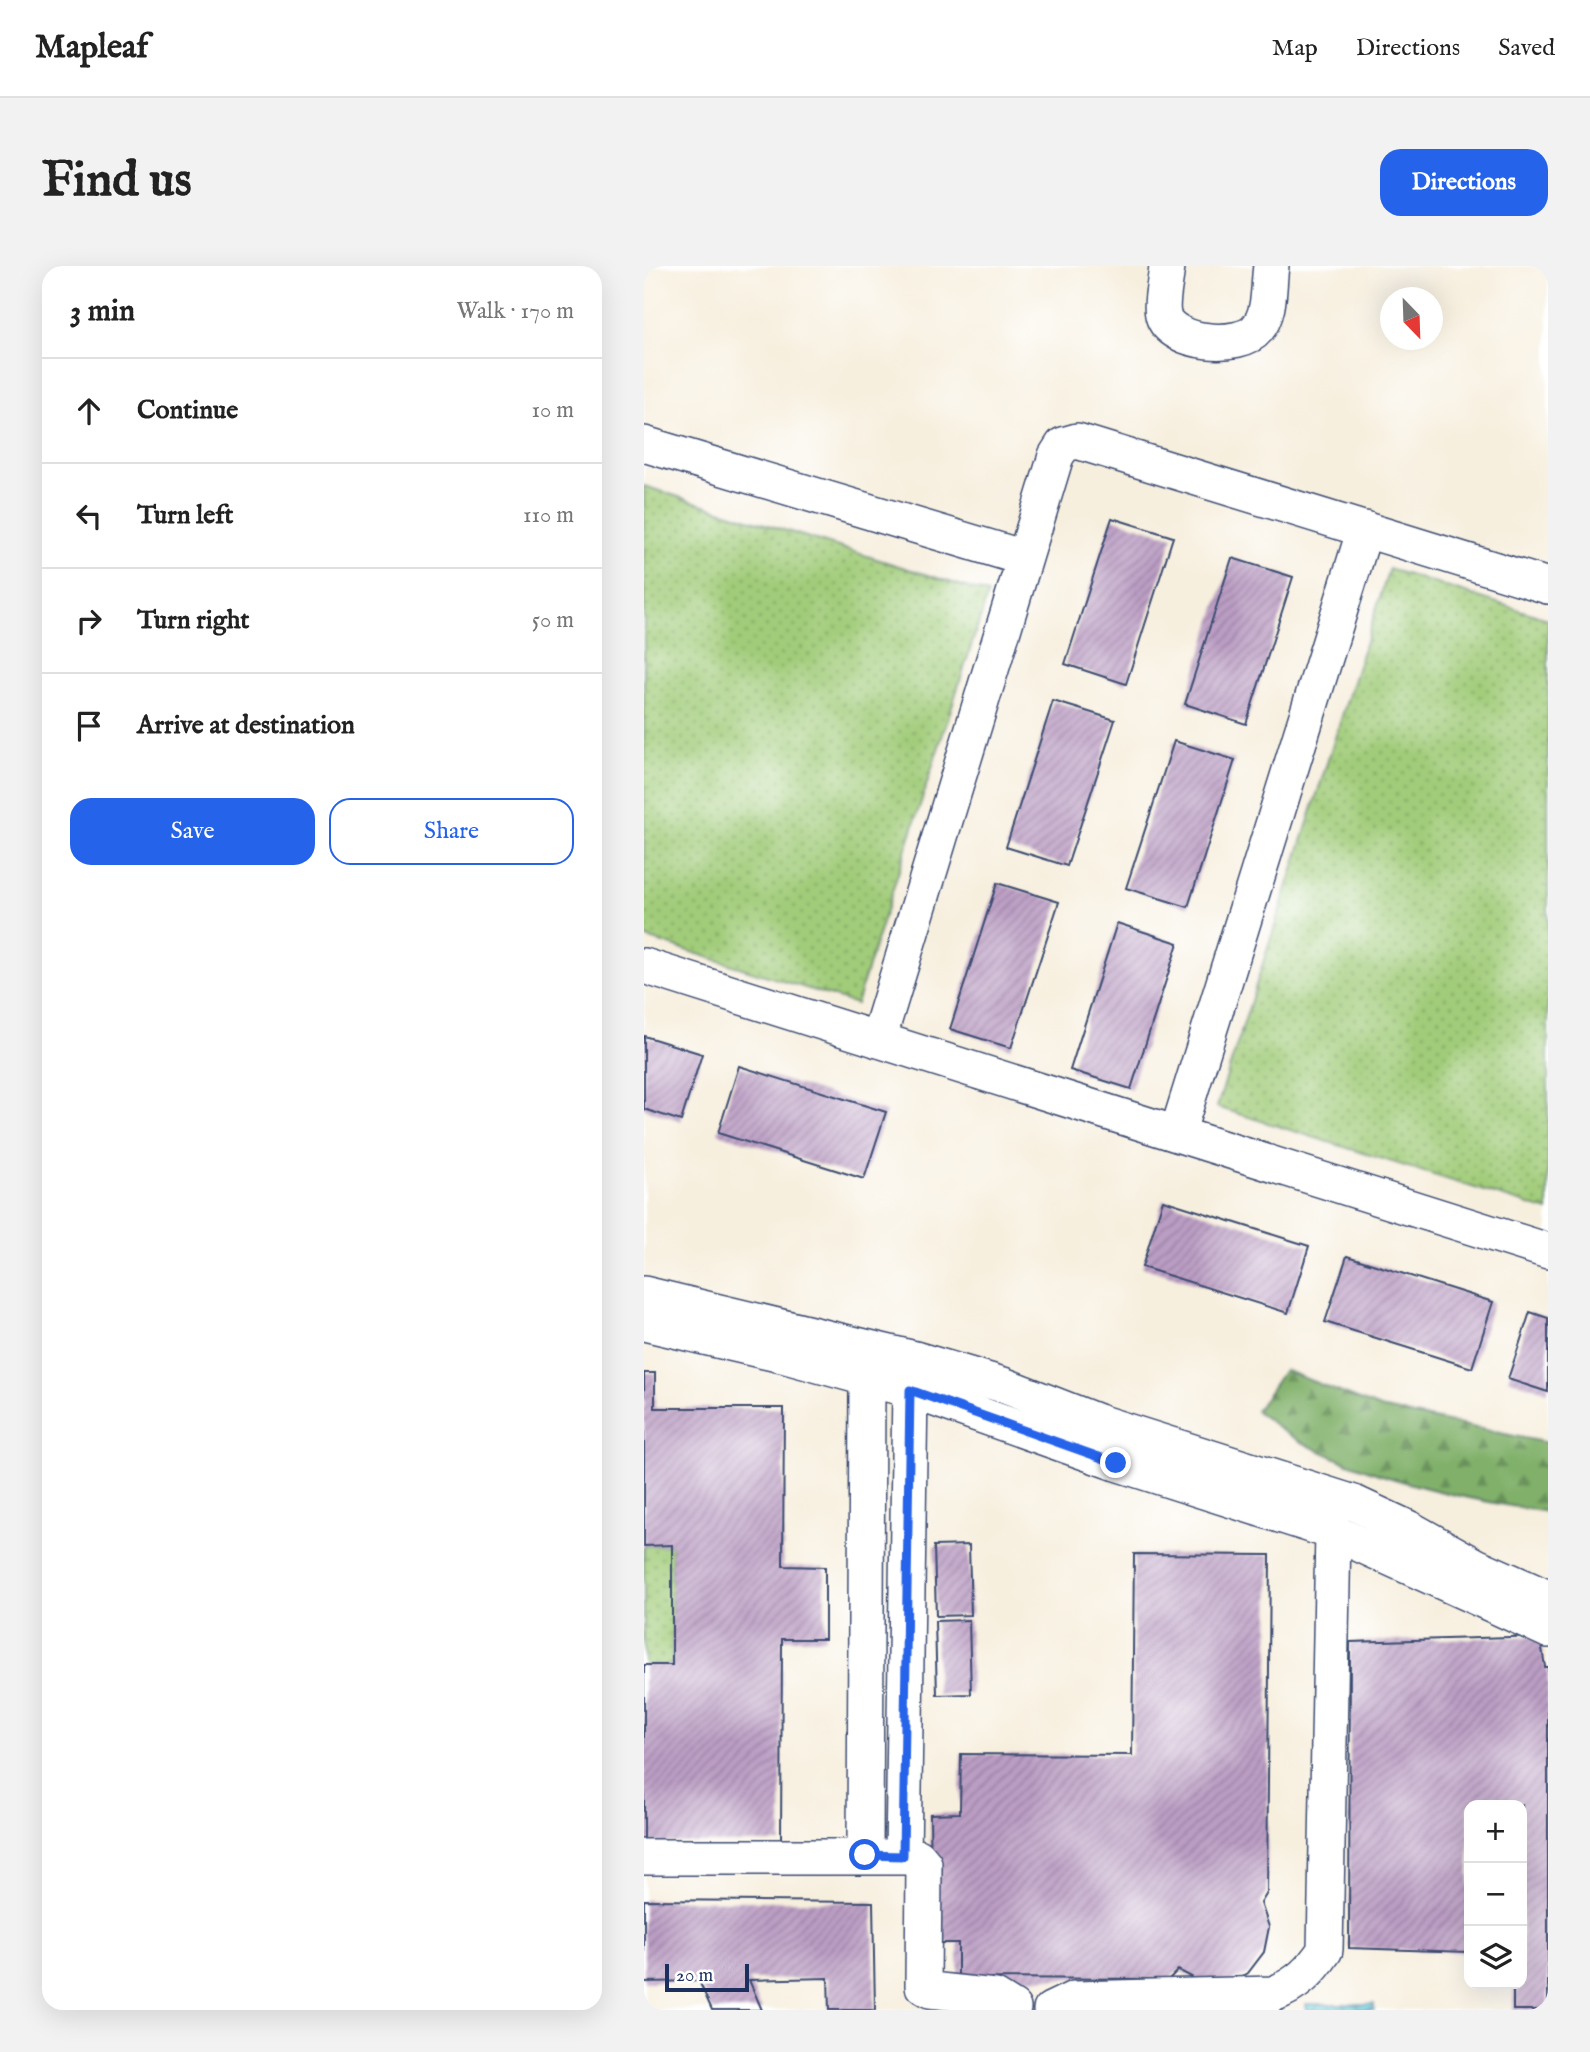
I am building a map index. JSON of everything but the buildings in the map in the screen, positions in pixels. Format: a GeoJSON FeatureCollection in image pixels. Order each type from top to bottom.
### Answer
{"type":"FeatureCollection","features":[{"type":"Feature","properties":{"kind":"street"},"geometry":{"type":"LineString","coordinates":[[1167,266],[1163,315],[1172,330],[1184,338],[1242,341],[1255,332],[1265,318],[1270,266]]}},
{"type":"Feature","properties":{"kind":"street"},"geometry":{"type":"LineString","coordinates":[[878,1040],[1055,456],[1063,445],[1077,441],[1548,586]]}},
{"type":"Feature","properties":{"kind":"street"},"geometry":{"type":"LineString","coordinates":[[644,444],[1024,558]]}},
{"type":"Feature","properties":{"kind":"street"},"geometry":{"type":"LineString","coordinates":[[1177,1134],[1365,529]]}},
{"type":"Feature","properties":{"kind":"street"},"geometry":{"type":"LineString","coordinates":[[644,966],[1548,1251]]}},
{"type":"Feature","properties":{"kind":"street"},"geometry":{"type":"LineString","coordinates":[[644,1294],[869,1364],[913,1374],[1003,1385],[1098,1422],[1354,1503],[1410,1529],[1476,1566],[1548,1598]]}},
{"type":"Feature","properties":{"kind":"street"},"geometry":{"type":"LineString","coordinates":[[644,1323],[786,1356],[869,1364]]}},
{"type":"Feature","properties":{"kind":"street"},"geometry":{"type":"LineString","coordinates":[[865,1855],[869,1364]]}},
{"type":"Feature","properties":{"kind":"street"},"geometry":{"type":"LineString","coordinates":[[913,1374],[1116,1463],[1333,1532],[1548,1630]]}},
{"type":"Feature","properties":{"kind":"street"},"geometry":{"type":"LineString","coordinates":[[903,1856],[913,1374]]}},
{"type":"Feature","properties":{"kind":"street"},"geometry":{"type":"LineString","coordinates":[[644,1857],[918,1857],[924,1864],[923,1986],[930,1990],[995,1997],[1011,2009],[1031,2005],[1049,2010],[1074,1999],[1273,1994],[1289,1988],[1303,1978],[1325,1950],[1333,1532]]}},
{"type":"Feature","properties":{"kind":"green space"},"geometry":{"type":"Polygon","coordinates":[[[644,486],[988,594],[856,1004],[644,937],[644,486]]]}},
{"type":"Feature","properties":{"kind":"green space"},"geometry":{"type":"Polygon","coordinates":[[[1389,569],[1548,619],[1548,1211],[1217,1107],[1389,569]]]}},
{"type":"Feature","properties":{"kind":"green space"},"geometry":{"type":"Polygon","coordinates":[[[1284,1370],[1380,1408],[1548,1443],[1548,1512],[1421,1487],[1358,1467],[1300,1441],[1256,1411],[1284,1370]]]}},
{"type":"Feature","properties":{"kind":"green space"},"geometry":{"type":"Polygon","coordinates":[[[672,1545],[672,1665],[644,1665],[644,1546],[672,1545]]]}},
{"type":"Feature","properties":{"kind":"water"},"geometry":{"type":"Polygon","coordinates":[[[1306,2004],[1374,2004],[1374,2010],[1307,2010],[1306,2004]]]}},
{"type":"Feature","properties":{"kind":"route"},"geometry":{"type":"LineString","coordinates":[[865,1855],[903,1856],[910,1390],[1116,1463]]}}]}
